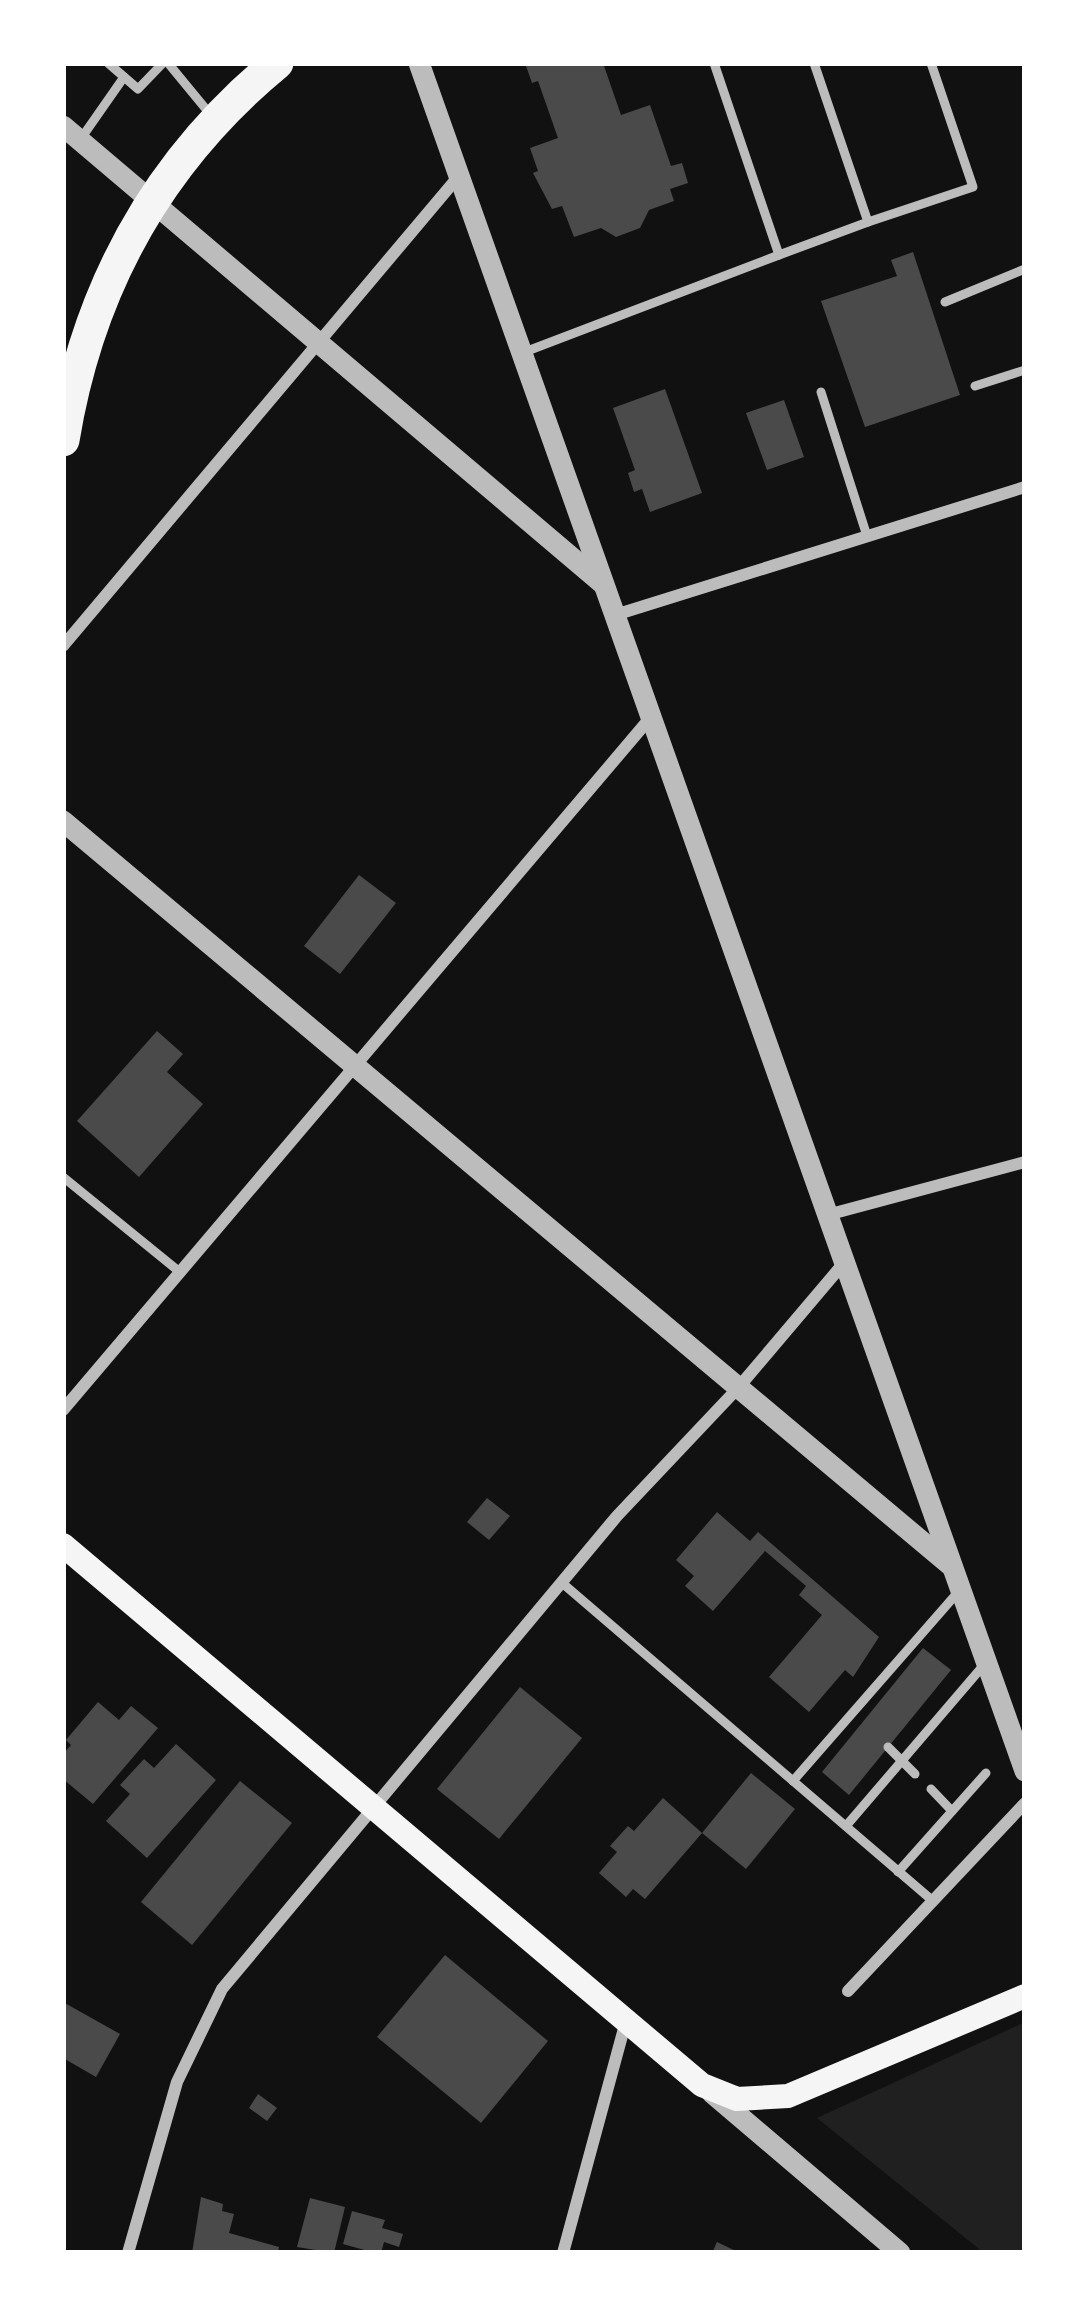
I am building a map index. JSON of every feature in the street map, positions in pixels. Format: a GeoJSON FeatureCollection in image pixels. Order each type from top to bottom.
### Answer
{"type":"FeatureCollection","features":[{"type":"Feature","properties":{"kind":"highway"},"geometry":{"type":"LineString","coordinates":[[63,440],[68,395],[108,280],[151,200],[215,119],[277,63]]}},
{"type":"Feature","properties":{"kind":"main road"},"geometry":{"type":"LineString","coordinates":[[63,1545],[703,2085],[737,2099],[788,2096],[1025,1996]]}},
{"type":"Feature","properties":{"kind":"street"},"geometry":{"type":"LineString","coordinates":[[418,63],[1025,1771]]}},
{"type":"Feature","properties":{"kind":"street"},"geometry":{"type":"LineString","coordinates":[[72,133],[604,585]]}},
{"type":"Feature","properties":{"kind":"street"},"geometry":{"type":"LineString","coordinates":[[63,646],[458,177]]}},
{"type":"Feature","properties":{"kind":"street"},"geometry":{"type":"LineString","coordinates":[[615,615],[1025,487]]}},
{"type":"Feature","properties":{"kind":"street"},"geometry":{"type":"LineString","coordinates":[[63,1410],[651,717]]}},
{"type":"Feature","properties":{"kind":"street"},"geometry":{"type":"LineString","coordinates":[[63,821],[951,1566]]}},
{"type":"Feature","properties":{"kind":"street"},"geometry":{"type":"LineString","coordinates":[[827,1215],[1025,1162]]}},
{"type":"Feature","properties":{"kind":"street"},"geometry":{"type":"LineString","coordinates":[[128,2253],[193,2040],[222,1988],[561,1582],[738,1388],[843,1264]]}},
{"type":"Feature","properties":{"kind":"street"},"geometry":{"type":"LineString","coordinates":[[848,1991],[1025,1803]]}},
{"type":"Feature","properties":{"kind":"street"},"geometry":{"type":"LineString","coordinates":[[563,2253],[626,2020]]}},
{"type":"Feature","properties":{"kind":"street"},"geometry":{"type":"LineString","coordinates":[[703,2085],[900,2253]]}},
{"type":"Feature","properties":{"kind":"lane"},"geometry":{"type":"LineString","coordinates":[[109,63],[138,89],[165,63],[215,119]]}},
{"type":"Feature","properties":{"kind":"lane"},"geometry":{"type":"LineString","coordinates":[[714,63],[779,255]]}},
{"type":"Feature","properties":{"kind":"lane"},"geometry":{"type":"LineString","coordinates":[[814,63],[868,222]]}},
{"type":"Feature","properties":{"kind":"lane"},"geometry":{"type":"LineString","coordinates":[[521,353],[868,222],[974,187],[931,63]]}},
{"type":"Feature","properties":{"kind":"lane"},"geometry":{"type":"LineString","coordinates":[[72,133],[124,77]]}},
{"type":"Feature","properties":{"kind":"lane"},"geometry":{"type":"LineString","coordinates":[[945,302],[1025,272]]}},
{"type":"Feature","properties":{"kind":"lane"},"geometry":{"type":"LineString","coordinates":[[975,386],[1025,370]]}},
{"type":"Feature","properties":{"kind":"lane"},"geometry":{"type":"LineString","coordinates":[[821,392],[867,536]]}},
{"type":"Feature","properties":{"kind":"lane"},"geometry":{"type":"LineString","coordinates":[[63,1178],[181,1273]]}},
{"type":"Feature","properties":{"kind":"lane"},"geometry":{"type":"LineString","coordinates":[[561,1582],[933,1901]]}},
{"type":"Feature","properties":{"kind":"lane"},"geometry":{"type":"LineString","coordinates":[[793,1781],[960,1590]]}},
{"type":"Feature","properties":{"kind":"lane"},"geometry":{"type":"LineString","coordinates":[[846,1826],[986,1663]]}},
{"type":"Feature","properties":{"kind":"lane"},"geometry":{"type":"LineString","coordinates":[[851,1714],[863,1723]]}},
{"type":"Feature","properties":{"kind":"lane"},"geometry":{"type":"LineString","coordinates":[[888,1747],[915,1774]]}},
{"type":"Feature","properties":{"kind":"lane"},"geometry":{"type":"LineString","coordinates":[[898,1872],[986,1773]]}},
{"type":"Feature","properties":{"kind":"lane"},"geometry":{"type":"LineString","coordinates":[[931,1789],[952,1811]]}},
{"type":"Feature","properties":{"kind":"shaded area"},"geometry":{"type":"Polygon","coordinates":[[[1025,2022],[1025,2253],[984,2253],[817,2118],[1025,2022]]]}},
{"type":"Feature","properties":{"kind":"building"},"geometry":{"type":"Polygon","coordinates":[[[525,63],[603,63],[621,115],[650,105],[671,166],[682,163],[688,183],[670,189],[674,201],[649,210],[640,228],[616,237],[601,228],[574,237],[562,206],[552,209],[533,173],[538,171],[530,148],[558,138],[538,81],[532,83],[525,63]]]}},
{"type":"Feature","properties":{"kind":"building"},"geometry":{"type":"Polygon","coordinates":[[[913,252],[960,395],[865,427],[821,301],[897,276],[891,260],[913,252]]]}},
{"type":"Feature","properties":{"kind":"building"},"geometry":{"type":"Polygon","coordinates":[[[665,389],[702,493],[650,512],[642,489],[634,492],[628,473],[635,470],[613,408],[665,389]]]}},
{"type":"Feature","properties":{"kind":"building"},"geometry":{"type":"Polygon","coordinates":[[[784,400],[804,457],[767,470],[746,413],[784,400]]]}},
{"type":"Feature","properties":{"kind":"building"},"geometry":{"type":"Polygon","coordinates":[[[359,875],[396,903],[340,974],[304,946],[359,875]]]}},
{"type":"Feature","properties":{"kind":"building"},"geometry":{"type":"Polygon","coordinates":[[[157,1031],[183,1054],[167,1072],[203,1104],[139,1177],[77,1121],[157,1031]]]}},
{"type":"Feature","properties":{"kind":"building"},"geometry":{"type":"Polygon","coordinates":[[[487,1498],[510,1516],[489,1540],[467,1522],[487,1498]]]}},
{"type":"Feature","properties":{"kind":"building"},"geometry":{"type":"Polygon","coordinates":[[[717,1512],[750,1541],[758,1532],[879,1637],[853,1677],[845,1670],[809,1712],[769,1677],[822,1615],[799,1595],[806,1586],[765,1551],[713,1611],[685,1586],[694,1576],[676,1560],[717,1512]]]}},
{"type":"Feature","properties":{"kind":"building"},"geometry":{"type":"Polygon","coordinates":[[[923,1648],[951,1670],[849,1795],[822,1772],[923,1648]]]}},
{"type":"Feature","properties":{"kind":"building"},"geometry":{"type":"Polygon","coordinates":[[[520,1687],[582,1738],[499,1839],[437,1789],[520,1687]]]}},
{"type":"Feature","properties":{"kind":"building"},"geometry":{"type":"Polygon","coordinates":[[[98,1702],[119,1720],[131,1706],[158,1728],[93,1804],[63,1779],[63,1754],[71,1745],[66,1740],[98,1702]]]}},
{"type":"Feature","properties":{"kind":"building"},"geometry":{"type":"Polygon","coordinates":[[[176,1744],[216,1780],[147,1858],[106,1821],[130,1794],[120,1785],[144,1759],[154,1768],[176,1744]]]}},
{"type":"Feature","properties":{"kind":"building"},"geometry":{"type":"Polygon","coordinates":[[[751,1773],[795,1809],[746,1869],[702,1833],[751,1773]]]}},
{"type":"Feature","properties":{"kind":"building"},"geometry":{"type":"Polygon","coordinates":[[[240,1781],[292,1823],[192,1945],[141,1902],[240,1781]]]}},
{"type":"Feature","properties":{"kind":"building"},"geometry":{"type":"Polygon","coordinates":[[[663,1798],[702,1833],[645,1899],[633,1889],[626,1897],[599,1873],[617,1852],[610,1846],[628,1826],[634,1831],[663,1798]]]}},
{"type":"Feature","properties":{"kind":"building"},"geometry":{"type":"Polygon","coordinates":[[[445,1955],[548,2041],[481,2123],[377,2037],[445,1955]]]}},
{"type":"Feature","properties":{"kind":"building"},"geometry":{"type":"Polygon","coordinates":[[[63,2002],[120,2034],[96,2077],[63,2058],[63,2002]]]}},
{"type":"Feature","properties":{"kind":"building"},"geometry":{"type":"Polygon","coordinates":[[[258,2094],[277,2108],[267,2121],[249,2108],[258,2094]]]}},
{"type":"Feature","properties":{"kind":"building"},"geometry":{"type":"Polygon","coordinates":[[[201,2197],[223,2204],[222,2211],[234,2214],[229,2233],[279,2247],[278,2253],[192,2253],[201,2197]]]}},
{"type":"Feature","properties":{"kind":"building"},"geometry":{"type":"Polygon","coordinates":[[[310,2198],[345,2207],[334,2253],[297,2247],[310,2198]]]}},
{"type":"Feature","properties":{"kind":"building"},"geometry":{"type":"Polygon","coordinates":[[[352,2211],[385,2220],[382,2228],[403,2234],[399,2247],[384,2242],[381,2253],[375,2253],[343,2244],[352,2211]]]}},
{"type":"Feature","properties":{"kind":"building"},"geometry":{"type":"Polygon","coordinates":[[[717,2242],[740,2253],[712,2253],[717,2242]]]}}]}
